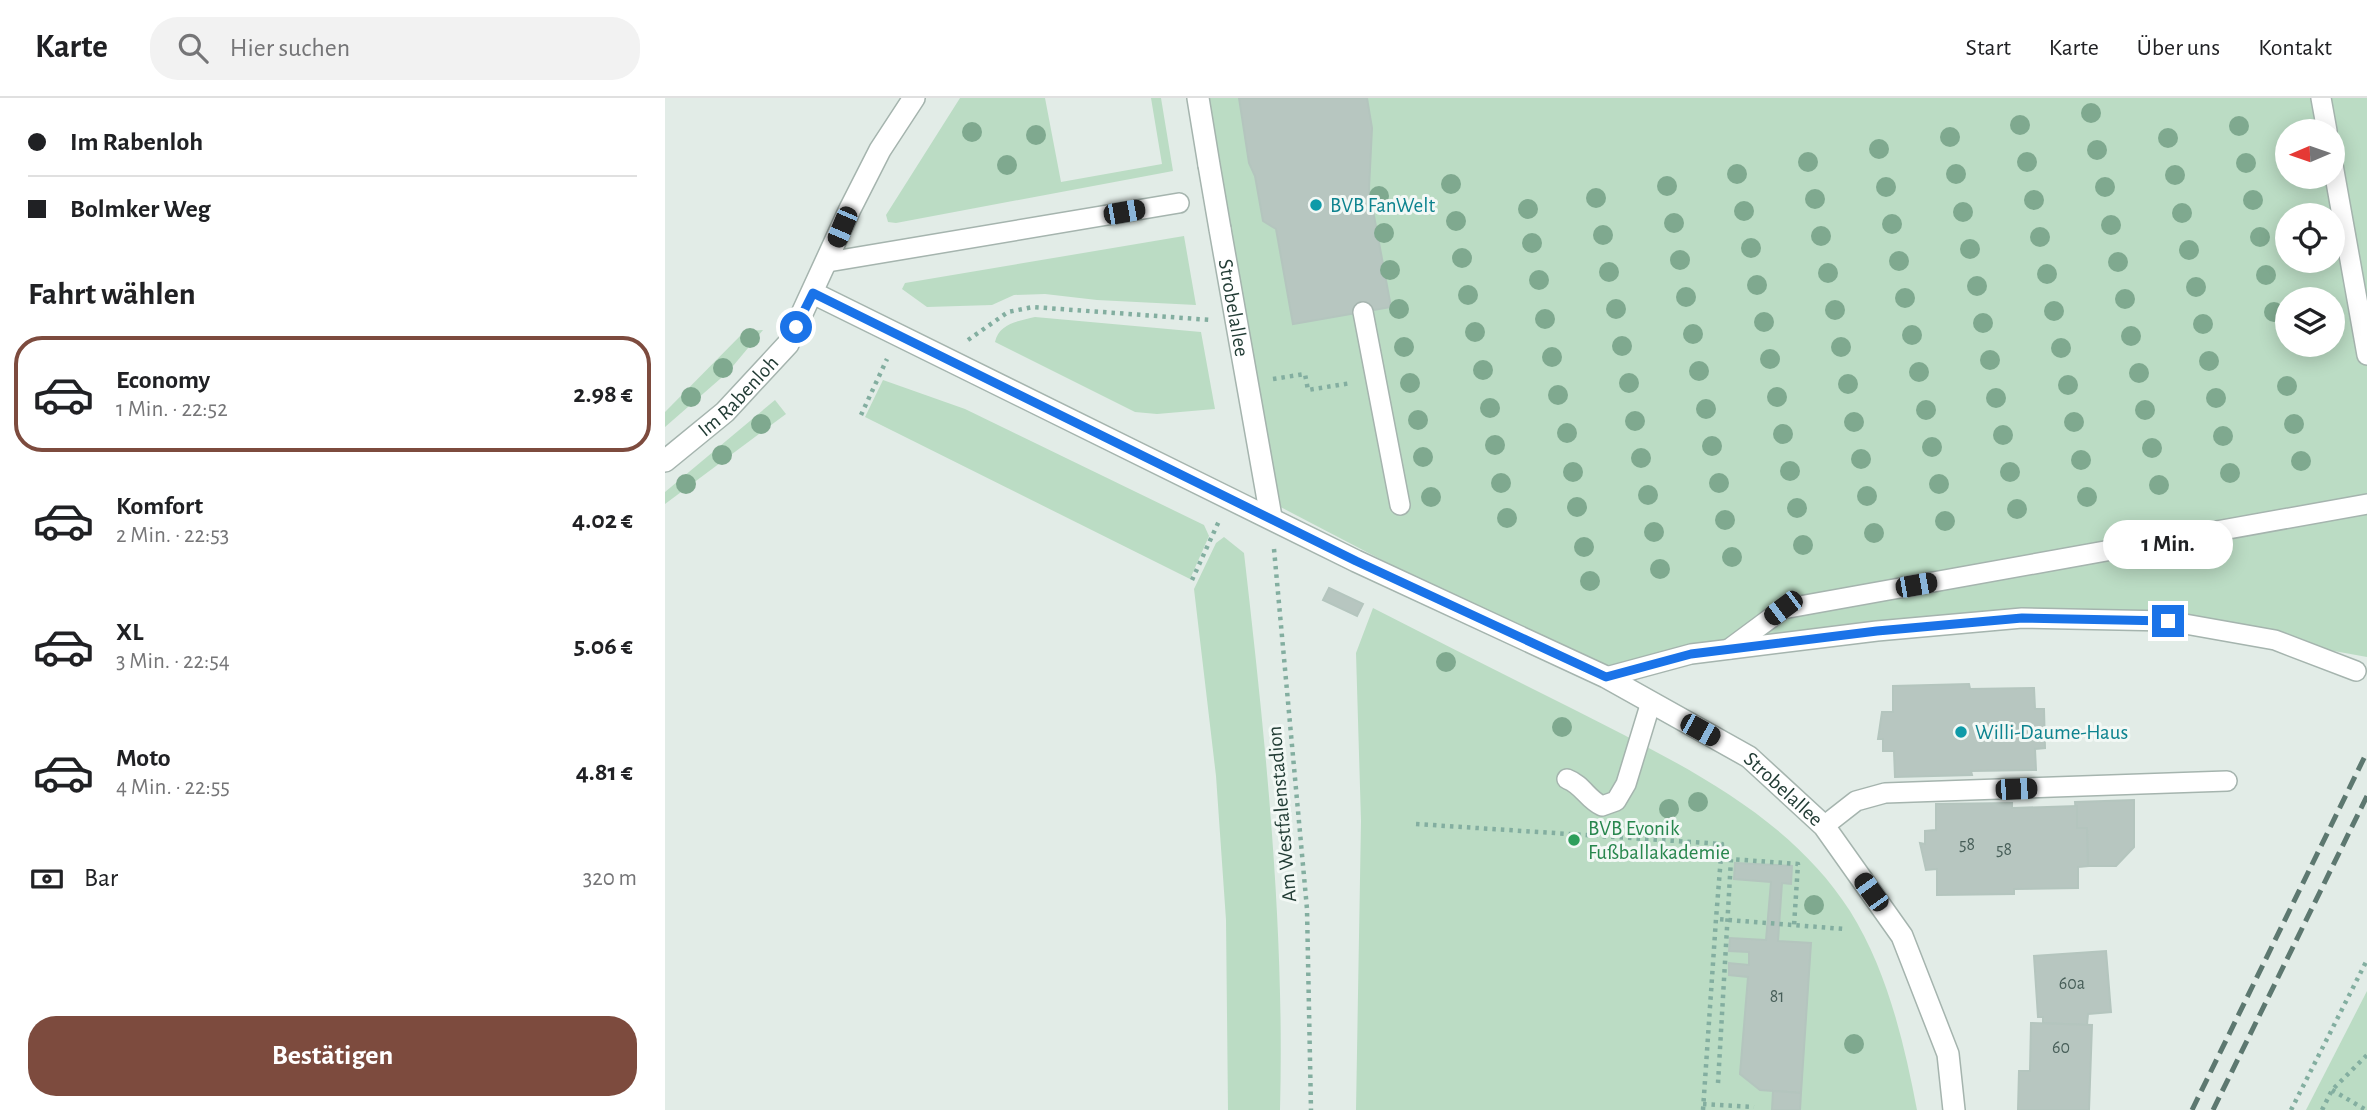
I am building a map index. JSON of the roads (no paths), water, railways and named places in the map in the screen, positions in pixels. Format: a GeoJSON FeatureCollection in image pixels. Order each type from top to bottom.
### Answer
{"type":"FeatureCollection","features":[{"type":"Feature","properties":{"kind":"street","name":"Im Rabenloh"},"geometry":{"type":"LineString","coordinates":[[665,461],[725,412],[788,344],[880,150],[914,98]]}},
{"type":"Feature","properties":{"kind":"street","name":"Strobelallee"},"geometry":{"type":"LineString","coordinates":[[1198,98],[1271,517]]}},
{"type":"Feature","properties":{"kind":"street","name":"Strobelallee"},"geometry":{"type":"LineString","coordinates":[[813,293],[1356,561],[1606,677],[1749,757],[1823,826],[1902,936],[1948,1054],[1954,1110]]}},
{"type":"Feature","properties":{"kind":"lane"},"geometry":{"type":"LineString","coordinates":[[2321,98],[2325,119]]}},
{"type":"Feature","properties":{"kind":"lane"},"geometry":{"type":"LineString","coordinates":[[2337,189],[2367,355]]}},
{"type":"Feature","properties":{"kind":"lane"},"geometry":{"type":"LineString","coordinates":[[828,262],[1179,203]]}},
{"type":"Feature","properties":{"kind":"lane"},"geometry":{"type":"LineString","coordinates":[[1363,312],[1400,505]]}},
{"type":"Feature","properties":{"kind":"lane"},"geometry":{"type":"LineString","coordinates":[[1728,650],[1783,608],[2367,504]]}},
{"type":"Feature","properties":{"kind":"lane"},"geometry":{"type":"LineString","coordinates":[[1606,677],[1691,654],[2022,618],[2168,621],[2276,640],[2356,671]]}},
{"type":"Feature","properties":{"kind":"lane"},"geometry":{"type":"LineString","coordinates":[[1567,779],[1580,784],[1593,802],[1602,806],[1616,801],[1626,784],[1651,702]]}},
{"type":"Feature","properties":{"kind":"lane"},"geometry":{"type":"LineString","coordinates":[[1823,826],[1856,801],[1885,793],[2227,781]]}},
{"type":"Feature","properties":{"kind":"railway"},"geometry":{"type":"LineString","coordinates":[[2192,1110],[2367,752]]}},
{"type":"Feature","properties":{"kind":"railway"},"geometry":{"type":"LineString","coordinates":[[2213,1110],[2367,796]]}},
{"type":"Feature","properties":{"kind":"place","name":"BVB FanWelt"},"geometry":{"type":"Point","coordinates":[1316,205]}},
{"type":"Feature","properties":{"kind":"place","name":"Willi-Daume-Haus"},"geometry":{"type":"Point","coordinates":[1961,732]}},
{"type":"Feature","properties":{"kind":"place","name":"BVB Evonik Fußballakademie"},"geometry":{"type":"Point","coordinates":[1574,840]}}]}
